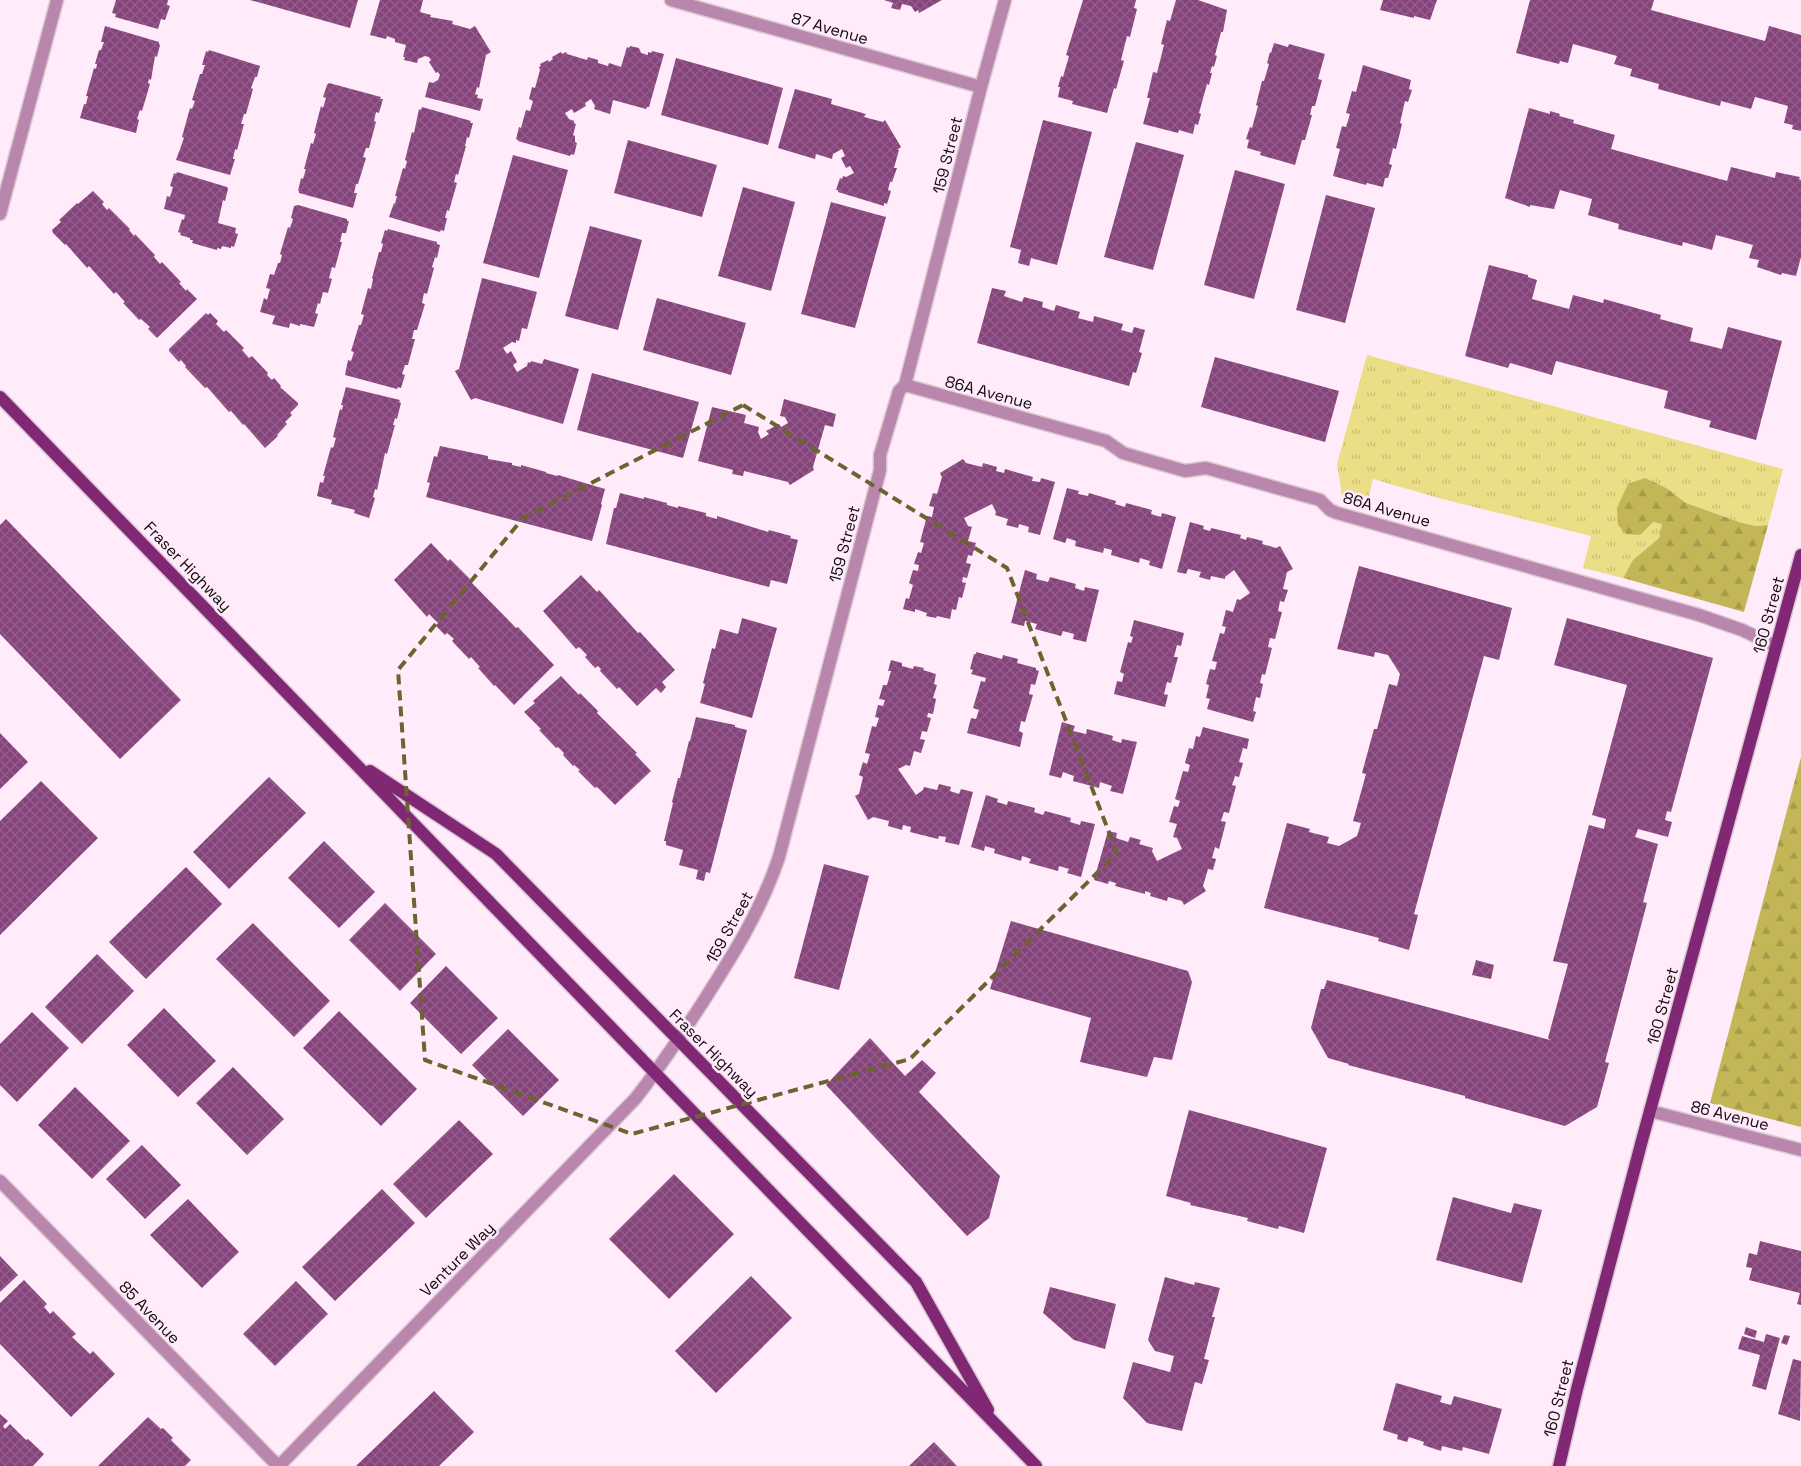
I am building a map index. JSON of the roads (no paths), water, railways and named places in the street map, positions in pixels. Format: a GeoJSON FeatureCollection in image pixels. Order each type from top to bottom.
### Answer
{"type":"FeatureCollection","features":[{"type":"Feature","properties":{"kind":"main road","name":"Fraser Highway"},"geometry":{"type":"LineString","coordinates":[[0,397],[1036,1466]]}},
{"type":"Feature","properties":{"kind":"main road","name":"160 Street"},"geometry":{"type":"LineString","coordinates":[[1559,1466],[1576,1389],[1801,555]]}},
{"type":"Feature","properties":{"kind":"main road","name":"Fraser Highway"},"geometry":{"type":"LineString","coordinates":[[351,759],[496,854],[916,1282],[996,1425]]}},
{"type":"Feature","properties":{"kind":"street"},"geometry":{"type":"LineString","coordinates":[[0,214],[57,0]]}},
{"type":"Feature","properties":{"kind":"street","name":"87 Avenue"},"geometry":{"type":"LineString","coordinates":[[671,0],[981,87]]}},
{"type":"Feature","properties":{"kind":"street","name":"159 Street"},"geometry":{"type":"LineString","coordinates":[[655,1074],[730,961],[752,923],[769,886],[786,829],[878,479],[880,455],[899,391],[905,386],[981,87],[1006,0]]}},
{"type":"Feature","properties":{"kind":"street","name":"86A Avenue"},"geometry":{"type":"LineString","coordinates":[[905,386],[1106,441],[1123,453],[1185,471],[1206,468],[1320,500],[1330,510],[1337,513],[1699,615],[1742,630],[1776,646]]}},
{"type":"Feature","properties":{"kind":"street","name":"Venture Way"},"geometry":{"type":"LineString","coordinates":[[278,1466],[635,1100],[655,1074]]}},
{"type":"Feature","properties":{"kind":"street","name":"86 Avenue"},"geometry":{"type":"LineString","coordinates":[[1650,1111],[1801,1150]]}},
{"type":"Feature","properties":{"kind":"street","name":"85 Avenue"},"geometry":{"type":"LineString","coordinates":[[0,1182],[278,1466]]}}]}
